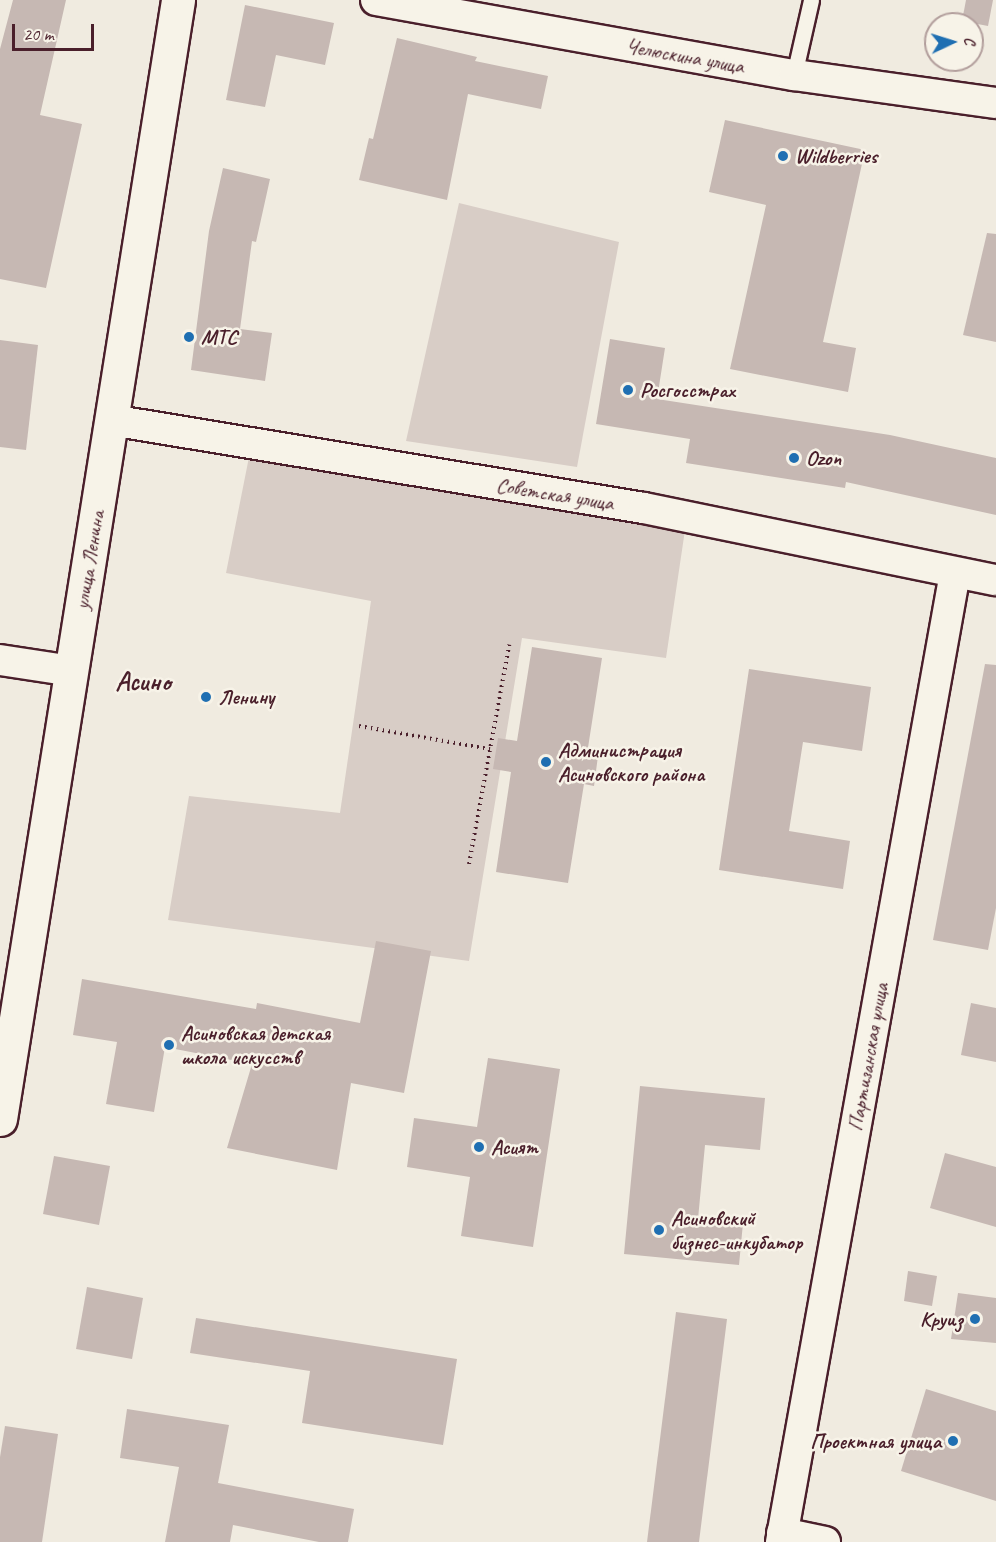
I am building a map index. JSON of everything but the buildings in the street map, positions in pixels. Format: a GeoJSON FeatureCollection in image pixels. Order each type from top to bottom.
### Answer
{"type":"FeatureCollection","features":[{"type":"Feature","properties":{"kind":"main road","name":"улица Ленина"},"geometry":{"type":"LineString","coordinates":[[0,1119],[178,0]]}},
{"type":"Feature","properties":{"kind":"street","name":"Челюскина улица"},"geometry":{"type":"LineString","coordinates":[[376,0],[794,75],[996,103]]}},
{"type":"Feature","properties":{"kind":"street","name":"Советская улица"},"geometry":{"type":"LineString","coordinates":[[111,420],[644,508],[996,580]]}},
{"type":"Feature","properties":{"kind":"street","name":"Партизанская улица"},"geometry":{"type":"LineString","coordinates":[[781,1538],[955,573]]}},
{"type":"Feature","properties":{"kind":"street"},"geometry":{"type":"LineString","coordinates":[[0,660],[72,671]]}},
{"type":"Feature","properties":{"kind":"street"},"geometry":{"type":"LineString","coordinates":[[781,1538],[825,1542]]}},
{"type":"Feature","properties":{"kind":"lane"},"geometry":{"type":"LineString","coordinates":[[794,75],[811,0]]}},
{"type":"Feature","properties":{"kind":"path"},"geometry":{"type":"LineString","coordinates":[[469,864],[509,645]]}},
{"type":"Feature","properties":{"kind":"path"},"geometry":{"type":"LineString","coordinates":[[359,726],[490,749]]}},
{"type":"Feature","properties":{"kind":"shaded area"},"geometry":{"type":"Polygon","coordinates":[[[459,203],[619,242],[577,467],[406,441],[459,203]]]}},
{"type":"Feature","properties":{"kind":"shaded area"},"geometry":{"type":"Polygon","coordinates":[[[250,452],[685,530],[666,658],[522,638],[469,961],[168,920],[189,796],[340,813],[371,601],[226,573],[250,452]]]}},
{"type":"Feature","properties":{"kind":"place","name":"Wildberries"},"geometry":{"type":"Point","coordinates":[783,156]}},
{"type":"Feature","properties":{"kind":"place","name":"МТС"},"geometry":{"type":"Point","coordinates":[189,337]}},
{"type":"Feature","properties":{"kind":"place","name":"Росгосстрах"},"geometry":{"type":"Point","coordinates":[628,390]}},
{"type":"Feature","properties":{"kind":"place","name":"Ozon"},"geometry":{"type":"Point","coordinates":[794,458]}},
{"type":"Feature","properties":{"kind":"place","name":"Ленину"},"geometry":{"type":"Point","coordinates":[206,697]}},
{"type":"Feature","properties":{"kind":"place","name":"Администрация Асиновского района"},"geometry":{"type":"Point","coordinates":[546,762]}},
{"type":"Feature","properties":{"kind":"place","name":"Асиновская детская школа искусств"},"geometry":{"type":"Point","coordinates":[169,1045]}},
{"type":"Feature","properties":{"kind":"place","name":"Асият"},"geometry":{"type":"Point","coordinates":[479,1147]}},
{"type":"Feature","properties":{"kind":"place","name":"Асиновский бизнес-инкубатор"},"geometry":{"type":"Point","coordinates":[659,1230]}},
{"type":"Feature","properties":{"kind":"place","name":"Круиз"},"geometry":{"type":"Point","coordinates":[975,1319]}},
{"type":"Feature","properties":{"kind":"place","name":"Проектная улица"},"geometry":{"type":"Point","coordinates":[953,1441]}},
{"type":"Feature","properties":{"kind":"district","name":"Асино"},"geometry":{"type":"Point","coordinates":[143,682]}}]}
